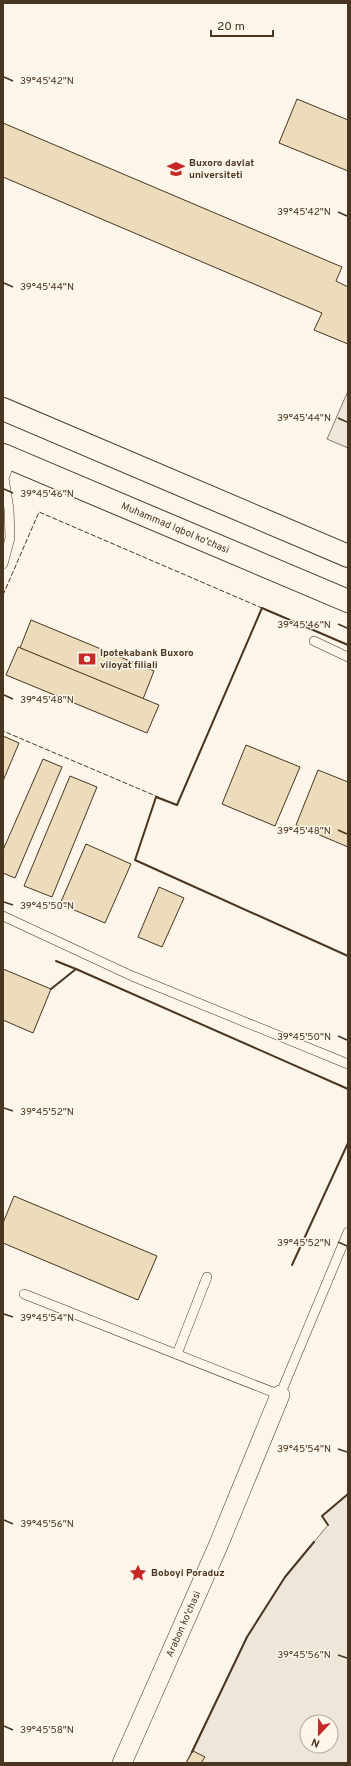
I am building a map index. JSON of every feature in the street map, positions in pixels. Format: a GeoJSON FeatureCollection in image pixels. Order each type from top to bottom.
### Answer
{"type":"FeatureCollection","features":[{"type":"Feature","properties":{"kind":"main road"},"geometry":{"type":"LineString","coordinates":[[3,409],[348,556]]}},
{"type":"Feature","properties":{"kind":"main road","name":"Muhammad Iqbol ko'chasi"},"geometry":{"type":"LineString","coordinates":[[8,457],[348,601]]}},
{"type":"Feature","properties":{"kind":"street","name":"Arabon ko'chasi"},"geometry":{"type":"LineString","coordinates":[[122,1763],[218,1546],[280,1395]]}},
{"type":"Feature","properties":{"kind":"lane"},"geometry":{"type":"LineString","coordinates":[[3,564],[10,538],[9,509],[4,478],[8,457]]}},
{"type":"Feature","properties":{"kind":"lane"},"geometry":{"type":"LineString","coordinates":[[314,641],[348,657]]}},
{"type":"Feature","properties":{"kind":"lane"},"geometry":{"type":"LineString","coordinates":[[3,916],[132,976],[348,1064]]}},
{"type":"Feature","properties":{"kind":"lane"},"geometry":{"type":"LineString","coordinates":[[24,1294],[280,1395],[348,1232]]}},
{"type":"Feature","properties":{"kind":"lane"},"geometry":{"type":"LineString","coordinates":[[177,1354],[207,1277]]}},
{"type":"Feature","properties":{"kind":"shaded area"},"geometry":{"type":"Polygon","coordinates":[[[348,391],[348,448],[327,439],[348,391]]]}},
{"type":"Feature","properties":{"kind":"shaded area"},"geometry":{"type":"Polygon","coordinates":[[[348,1494],[348,1763],[186,1763],[247,1637],[285,1577],[328,1525],[322,1516],[348,1494]]]}},
{"type":"Feature","properties":{"kind":"building"},"geometry":{"type":"Polygon","coordinates":[[[297,99],[348,120],[348,171],[279,143],[297,99]]]}},
{"type":"Feature","properties":{"kind":"building"},"geometry":{"type":"Polygon","coordinates":[[[3,123],[342,267],[336,281],[348,287],[348,344],[314,330],[322,313],[3,177],[3,123]]]}},
{"type":"Feature","properties":{"kind":"building","name":"Ipotekabank Buxoro viloyat filiali"},"geometry":{"type":"Polygon","coordinates":[[[31,620],[154,671],[143,699],[20,648],[31,620]]]}},
{"type":"Feature","properties":{"kind":"building"},"geometry":{"type":"Polygon","coordinates":[[[18,647],[159,705],[147,733],[6,675],[18,647]]]}},
{"type":"Feature","properties":{"kind":"building"},"geometry":{"type":"Polygon","coordinates":[[[3,736],[19,743],[3,781],[3,736]]]}},
{"type":"Feature","properties":{"kind":"building"},"geometry":{"type":"Polygon","coordinates":[[[246,745],[300,767],[275,826],[222,804],[246,745]]]}},
{"type":"Feature","properties":{"kind":"building"},"geometry":{"type":"Polygon","coordinates":[[[43,759],[62,767],[15,878],[3,873],[3,850],[43,759]]]}},
{"type":"Feature","properties":{"kind":"building"},"geometry":{"type":"Polygon","coordinates":[[[318,770],[348,782],[348,847],[296,825],[318,770]]]}},
{"type":"Feature","properties":{"kind":"building"},"geometry":{"type":"Polygon","coordinates":[[[70,776],[97,787],[52,897],[24,886],[70,776]]]}},
{"type":"Feature","properties":{"kind":"building"},"geometry":{"type":"Polygon","coordinates":[[[86,844],[131,864],[105,923],[60,904],[86,844]]]}},
{"type":"Feature","properties":{"kind":"building"},"geometry":{"type":"Polygon","coordinates":[[[159,887],[184,898],[162,947],[138,937],[159,887]]]}},
{"type":"Feature","properties":{"kind":"building"},"geometry":{"type":"Polygon","coordinates":[[[3,969],[51,989],[33,1033],[3,1020],[3,969]]]}},
{"type":"Feature","properties":{"kind":"building"},"geometry":{"type":"Polygon","coordinates":[[[14,1196],[157,1256],[138,1300],[3,1243],[3,1223],[14,1196]]]}},
{"type":"Feature","properties":{"kind":"building"},"geometry":{"type":"Polygon","coordinates":[[[193,1751],[205,1757],[201,1763],[186,1763],[193,1751]]]}},
{"type":"Feature","properties":{"kind":"fence"},"geometry":{"type":"LineString","coordinates":[[3,595],[39,512],[262,608],[177,805],[3,731]]}},
{"type":"Feature","properties":{"kind":"wall"},"geometry":{"type":"LineString","coordinates":[[348,645],[262,608],[177,805],[156,797],[135,860],[348,956]]}},
{"type":"Feature","properties":{"kind":"wall"},"geometry":{"type":"LineString","coordinates":[[56,961],[76,969]]}},
{"type":"Feature","properties":{"kind":"wall"},"geometry":{"type":"LineString","coordinates":[[51,989],[76,969],[348,1089]]}},
{"type":"Feature","properties":{"kind":"wall"},"geometry":{"type":"LineString","coordinates":[[292,1265],[348,1143]]}},
{"type":"Feature","properties":{"kind":"wall"},"geometry":{"type":"LineString","coordinates":[[328,1525],[322,1516],[348,1494]]}},
{"type":"Feature","properties":{"kind":"wall"},"geometry":{"type":"LineString","coordinates":[[192,1752],[247,1637],[285,1577],[314,1542]]}},
{"type":"Feature","properties":{"kind":"place","name":"Buxoro davlat universiteti"},"geometry":{"type":"Point","coordinates":[176,169]}},
{"type":"Feature","properties":{"kind":"place","name":"Ipotekabank Buxoro viloyat filiali"},"geometry":{"type":"Point","coordinates":[87,659]}},
{"type":"Feature","properties":{"kind":"place","name":"Boboyi Poraduz"},"geometry":{"type":"Point","coordinates":[138,1573]}}]}
